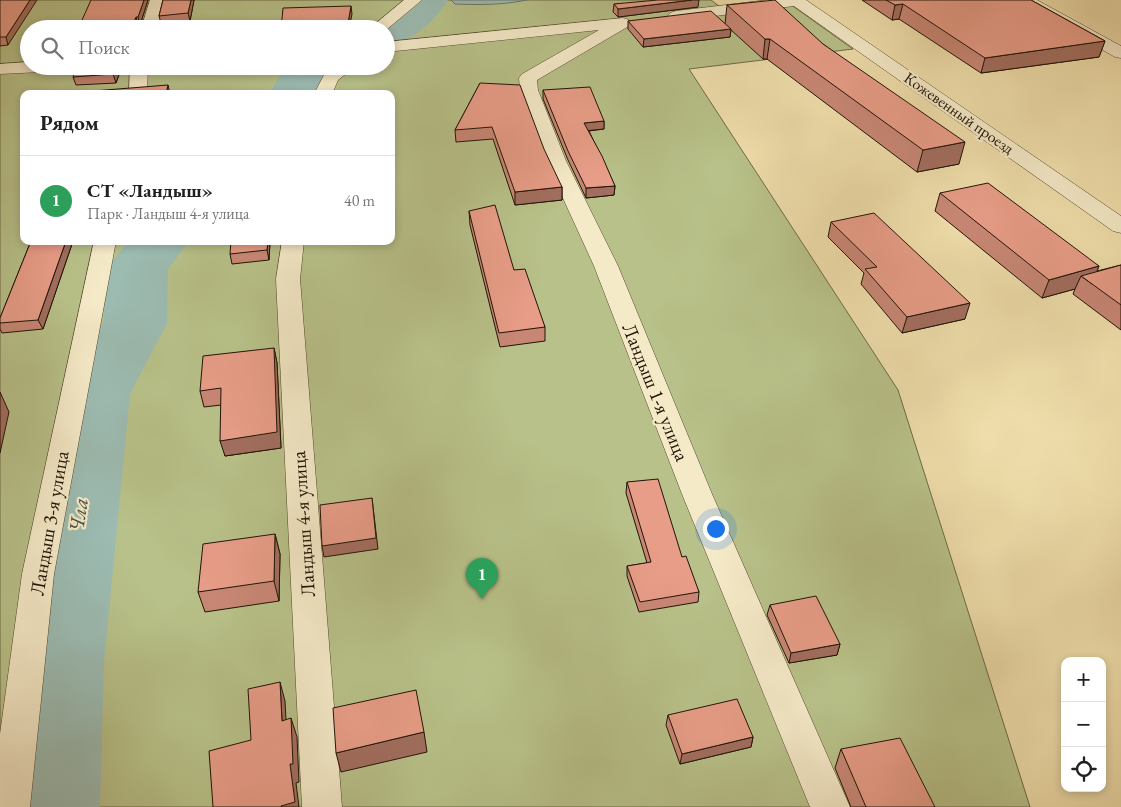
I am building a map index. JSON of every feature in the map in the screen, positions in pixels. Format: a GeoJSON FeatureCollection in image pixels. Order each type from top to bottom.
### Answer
{"type":"FeatureCollection","features":[{"type":"Feature","properties":{"kind":"street"},"geometry":{"type":"LineString","coordinates":[[152,20],[158,0]]}},
{"type":"Feature","properties":{"kind":"street"},"geometry":{"type":"LineString","coordinates":[[388,20],[414,0]]}},
{"type":"Feature","properties":{"kind":"street"},"geometry":{"type":"LineString","coordinates":[[662,18],[797,0]]}},
{"type":"Feature","properties":{"kind":"street","name":"Кожевенный проезд"},"geometry":{"type":"LineString","coordinates":[[797,0],[1121,226]]}},
{"type":"Feature","properties":{"kind":"street"},"geometry":{"type":"LineString","coordinates":[[1026,0],[1121,53]]}},
{"type":"Feature","properties":{"kind":"street","name":"Ландыш 1-я улица"},"geometry":{"type":"LineString","coordinates":[[395,46],[633,22],[528,78],[529,90],[556,161],[606,266],[696,494],[830,807]]}},
{"type":"Feature","properties":{"kind":"street"},"geometry":{"type":"LineString","coordinates":[[0,69],[20,68]]}},
{"type":"Feature","properties":{"kind":"street"},"geometry":{"type":"LineString","coordinates":[[138,90],[139,75]]}},
{"type":"Feature","properties":{"kind":"street"},"geometry":{"type":"LineString","coordinates":[[325,90],[331,77],[334,75]]}},
{"type":"Feature","properties":{"kind":"street","name":"Ландыш 3-я улица"},"geometry":{"type":"LineString","coordinates":[[10,807],[38,574],[104,245]]}},
{"type":"Feature","properties":{"kind":"street","name":"Ландыш 4-я улица"},"geometry":{"type":"LineString","coordinates":[[292,245],[288,279],[322,807]]}},
{"type":"Feature","properties":{"kind":"green space"},"geometry":{"type":"Polygon","coordinates":[[[0,0],[711,0],[728,13],[790,4],[853,49],[689,69],[898,390],[1030,807],[0,807],[0,0]]]}},
{"type":"Feature","properties":{"kind":"water"},"geometry":{"type":"Polygon","coordinates":[[[451,0],[527,0],[500,4],[455,4],[451,0]]]}},
{"type":"Feature","properties":{"kind":"building"},"geometry":{"type":"Polygon","coordinates":[[[0,0],[30,0],[6,37],[0,37],[0,0]]]}},
{"type":"Feature","properties":{"kind":"building"},"geometry":{"type":"Polygon","coordinates":[[[91,0],[144,0],[138,17],[135,20],[82,20],[91,0]]]}},
{"type":"Feature","properties":{"kind":"building"},"geometry":{"type":"Polygon","coordinates":[[[163,0],[191,0],[188,13],[159,16],[163,0]]]}},
{"type":"Feature","properties":{"kind":"building"},"geometry":{"type":"Polygon","coordinates":[[[658,0],[692,0],[618,9],[614,4],[658,0]]]}},
{"type":"Feature","properties":{"kind":"building"},"geometry":{"type":"Polygon","coordinates":[[[775,0],[823,44],[965,142],[923,150],[770,39],[765,39],[727,5],[775,0]]]}},
{"type":"Feature","properties":{"kind":"building"},"geometry":{"type":"Polygon","coordinates":[[[886,0],[1031,0],[1105,41],[985,58],[903,4],[895,5],[886,0]]]}},
{"type":"Feature","properties":{"kind":"building"},"geometry":{"type":"Polygon","coordinates":[[[351,6],[349,20],[282,20],[283,8],[351,6]]]}},
{"type":"Feature","properties":{"kind":"building"},"geometry":{"type":"Polygon","coordinates":[[[711,11],[731,29],[644,39],[628,21],[711,11]]]}},
{"type":"Feature","properties":{"kind":"building"},"geometry":{"type":"Polygon","coordinates":[[[74,75],[100,75],[73,77],[74,75]]]}},
{"type":"Feature","properties":{"kind":"building"},"geometry":{"type":"Polygon","coordinates":[[[480,83],[520,85],[544,149],[562,187],[515,192],[492,127],[455,130],[480,83]]]}},
{"type":"Feature","properties":{"kind":"building"},"geometry":{"type":"Polygon","coordinates":[[[168,85],[167,90],[106,90],[168,85]]]}},
{"type":"Feature","properties":{"kind":"building"},"geometry":{"type":"Polygon","coordinates":[[[590,87],[604,121],[584,123],[602,156],[615,186],[586,188],[568,151],[543,90],[590,87]]]}},
{"type":"Feature","properties":{"kind":"building"},"geometry":{"type":"Polygon","coordinates":[[[988,183],[1099,266],[1049,280],[940,193],[988,183]]]}},
{"type":"Feature","properties":{"kind":"building"},"geometry":{"type":"Polygon","coordinates":[[[495,205],[514,270],[525,269],[545,327],[499,333],[469,211],[495,205]]]}},
{"type":"Feature","properties":{"kind":"building"},"geometry":{"type":"Polygon","coordinates":[[[874,213],[970,303],[907,317],[865,269],[877,267],[831,222],[874,213]]]}},
{"type":"Feature","properties":{"kind":"building"},"geometry":{"type":"Polygon","coordinates":[[[29,245],[65,245],[38,320],[0,323],[0,318],[29,245]]]}},
{"type":"Feature","properties":{"kind":"building"},"geometry":{"type":"Polygon","coordinates":[[[231,245],[268,245],[267,250],[230,254],[231,245]]]}},
{"type":"Feature","properties":{"kind":"building"},"geometry":{"type":"Polygon","coordinates":[[[1121,265],[1121,305],[1081,276],[1121,265]]]}},
{"type":"Feature","properties":{"kind":"building"},"geometry":{"type":"Polygon","coordinates":[[[274,348],[277,432],[220,441],[221,388],[200,391],[203,356],[274,348]]]}},
{"type":"Feature","properties":{"kind":"building"},"geometry":{"type":"Polygon","coordinates":[[[658,479],[682,557],[686,556],[699,592],[640,602],[627,566],[651,562],[627,482],[658,479]]]}},
{"type":"Feature","properties":{"kind":"building"},"geometry":{"type":"Polygon","coordinates":[[[372,498],[376,538],[322,546],[320,505],[372,498]]]}},
{"type":"Feature","properties":{"kind":"building"},"geometry":{"type":"Polygon","coordinates":[[[275,534],[274,581],[198,592],[203,544],[275,534]]]}},
{"type":"Feature","properties":{"kind":"building"},"geometry":{"type":"Polygon","coordinates":[[[816,596],[840,644],[791,653],[770,605],[816,596]]]}},
{"type":"Feature","properties":{"kind":"building"},"geometry":{"type":"Polygon","coordinates":[[[280,682],[282,721],[291,718],[293,764],[290,764],[295,802],[281,807],[213,807],[209,751],[251,740],[248,689],[280,682]]]}},
{"type":"Feature","properties":{"kind":"building"},"geometry":{"type":"Polygon","coordinates":[[[416,690],[424,732],[336,753],[333,708],[416,690]]]}},
{"type":"Feature","properties":{"kind":"building"},"geometry":{"type":"Polygon","coordinates":[[[737,699],[753,737],[682,754],[668,715],[737,699]]]}},
{"type":"Feature","properties":{"kind":"building"},"geometry":{"type":"Polygon","coordinates":[[[900,738],[935,807],[866,807],[841,749],[900,738]]]}},
{"type":"Feature","properties":{"kind":"waterway","name":"Чла"},"geometry":{"type":"LineString","coordinates":[[395,31],[429,0]]}},
{"type":"Feature","properties":{"kind":"waterway","name":"Чла"},"geometry":{"type":"LineString","coordinates":[[294,90],[302,75]]}},
{"type":"Feature","properties":{"kind":"waterway","name":"Чла"},"geometry":{"type":"LineString","coordinates":[[49,807],[59,662],[95,394],[135,323],[138,267],[157,245]]}},
{"type":"Feature","properties":{"kind":"place","name":"СТ «Ландыш»"},"geometry":{"type":"Point","coordinates":[482,599]}}]}
